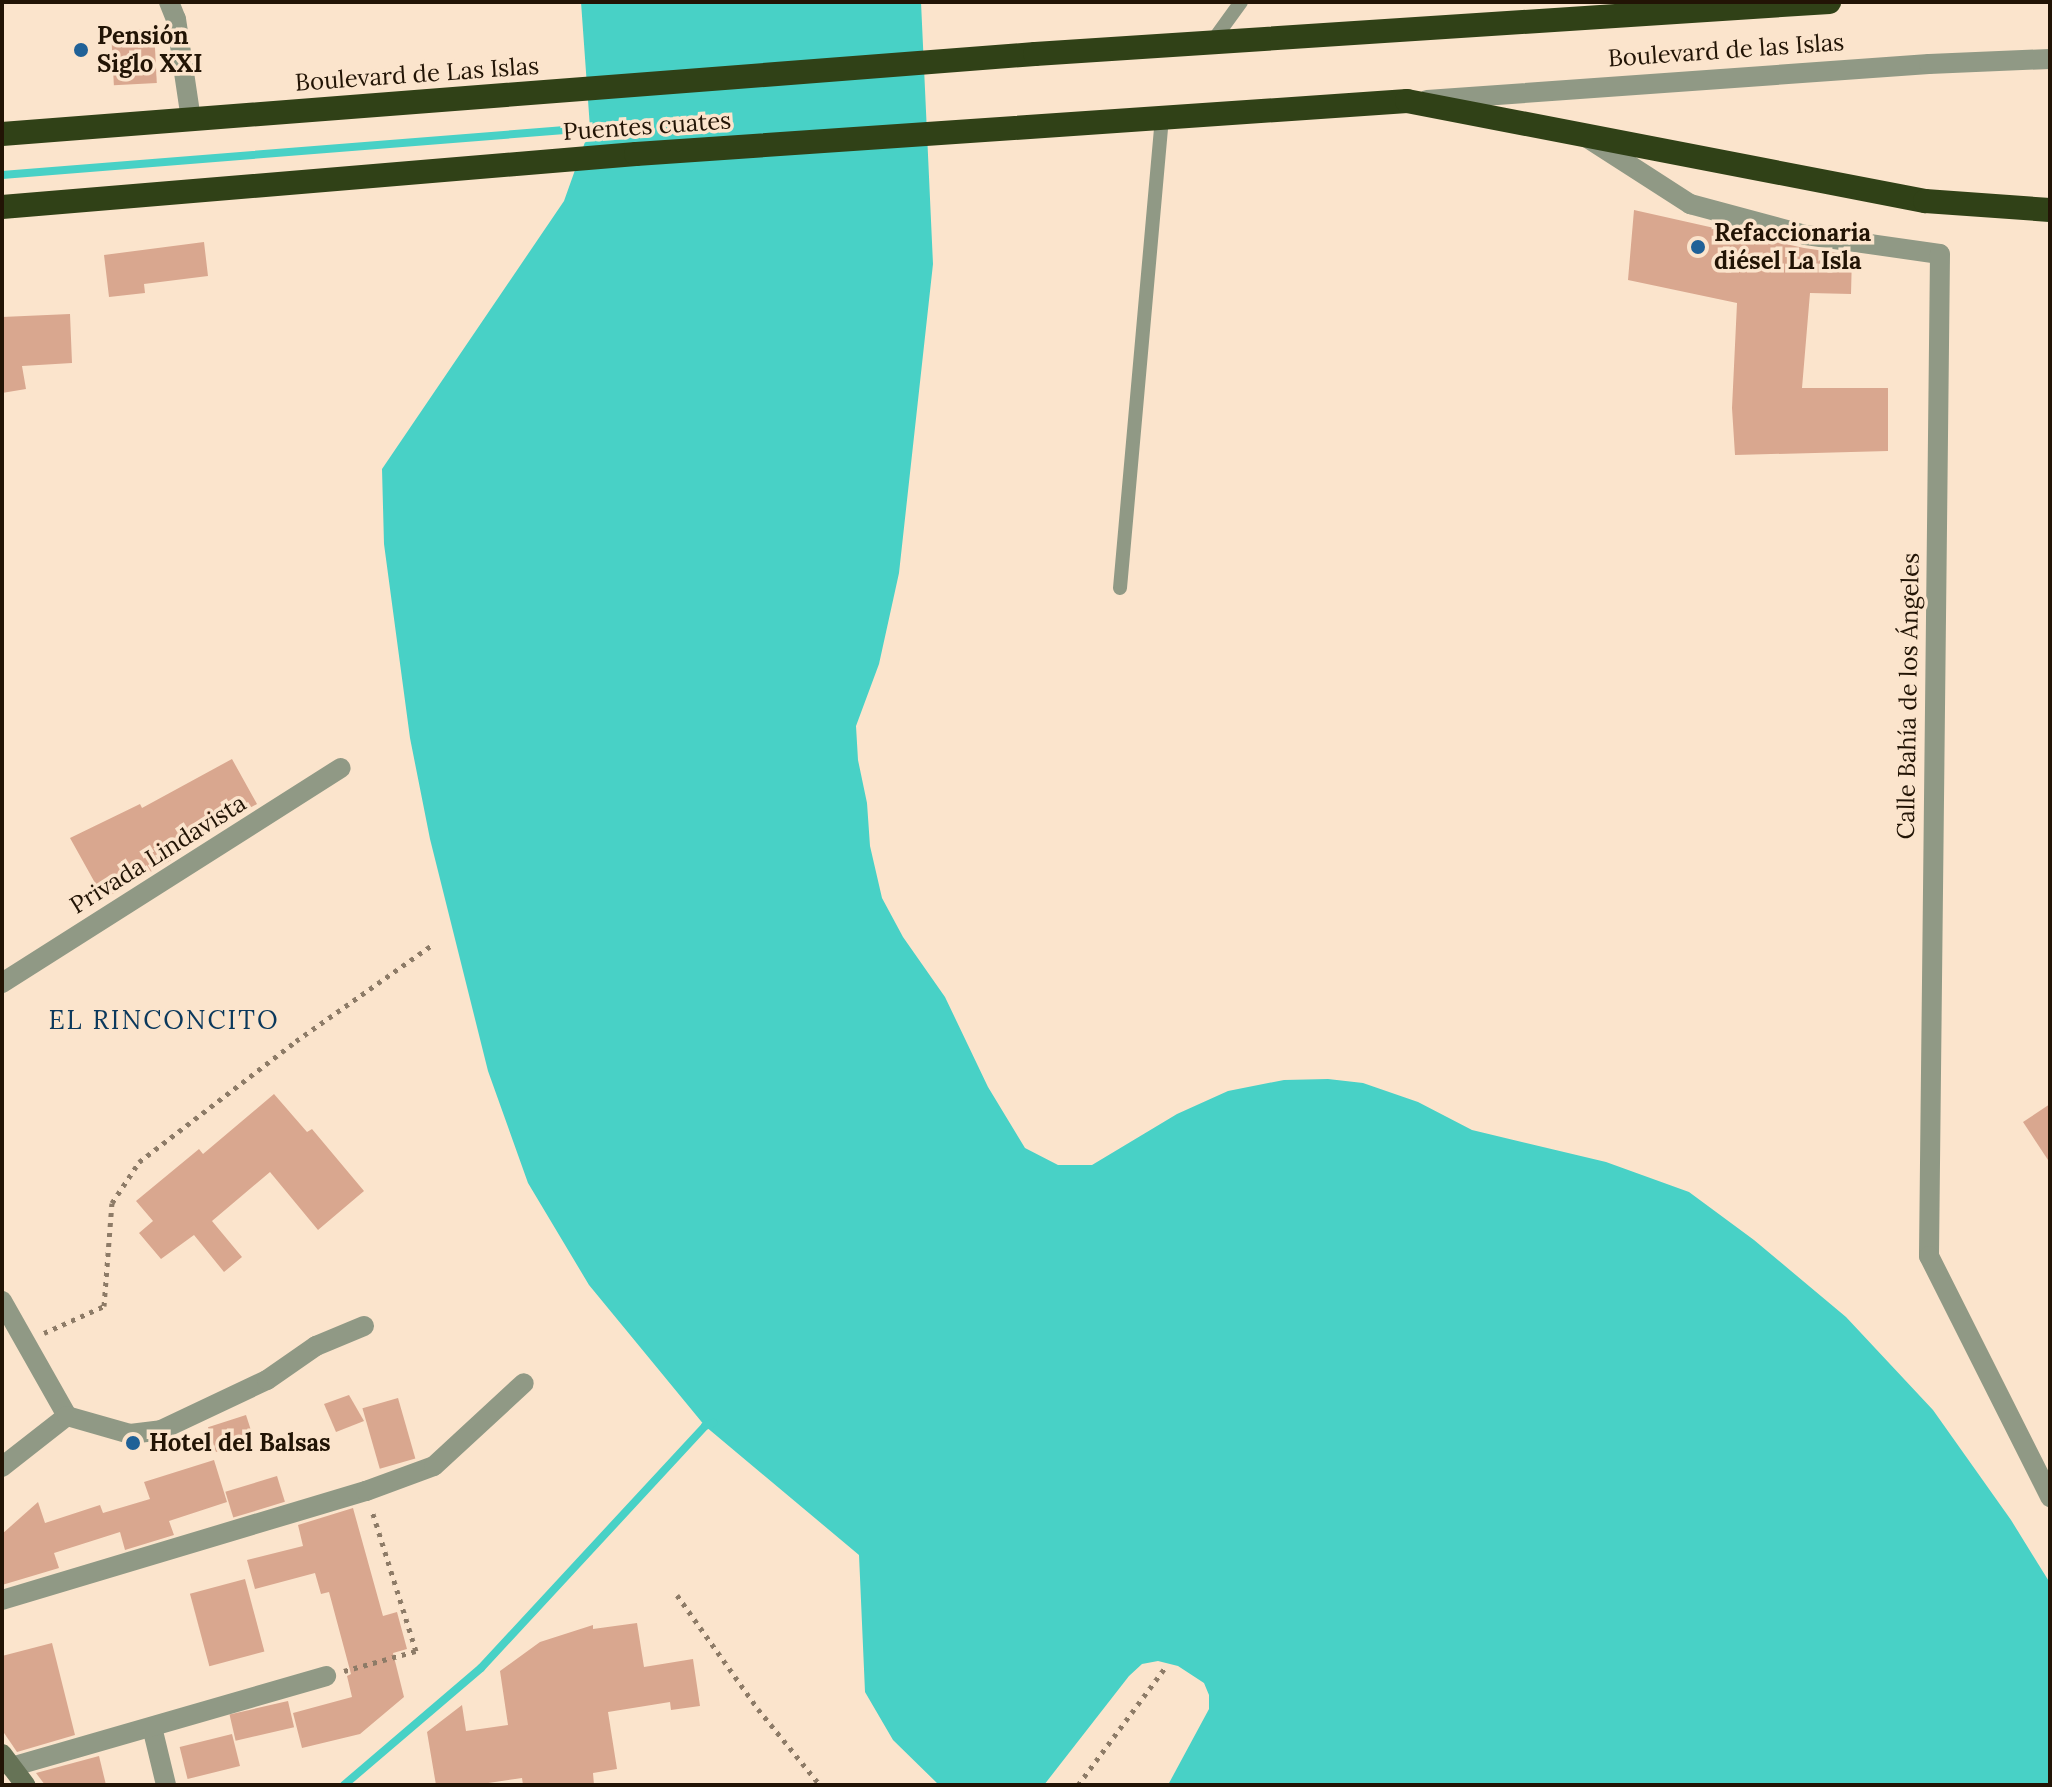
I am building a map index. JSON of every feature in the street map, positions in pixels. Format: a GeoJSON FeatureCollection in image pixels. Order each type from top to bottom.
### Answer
{"type":"FeatureCollection","features":[{"type":"Feature","properties":{"kind":"highway","name":"Puentes cuates"},"geometry":{"type":"LineString","coordinates":[[578,89],[1035,54],[1829,2]]}},
{"type":"Feature","properties":{"kind":"highway","name":"Boulevard de Las Islas"},"geometry":{"type":"LineString","coordinates":[[191,119],[578,89]]}},
{"type":"Feature","properties":{"kind":"highway","name":"Puentes cuates"},"geometry":{"type":"LineString","coordinates":[[2,207],[1028,125],[1407,101],[1925,201],[2050,210]]}},
{"type":"Feature","properties":{"kind":"highway"},"geometry":{"type":"LineString","coordinates":[[2,134],[191,119]]}},
{"type":"Feature","properties":{"kind":"street"},"geometry":{"type":"LineString","coordinates":[[169,2],[176,19],[191,119]]}},
{"type":"Feature","properties":{"kind":"street","name":"Boulevard de las Islas"},"geometry":{"type":"LineString","coordinates":[[1407,101],[1913,65],[2050,59]]}},
{"type":"Feature","properties":{"kind":"street","name":"Calle Bahía de los Ángeles"},"geometry":{"type":"LineString","coordinates":[[1579,133],[1690,204],[1806,235],[1940,254],[1929,1256],[2050,1497]]}},
{"type":"Feature","properties":{"kind":"street","name":"Privada Lindavista"},"geometry":{"type":"LineString","coordinates":[[2,983],[341,768]]}},
{"type":"Feature","properties":{"kind":"street"},"geometry":{"type":"LineString","coordinates":[[2,1301],[67,1416],[130,1434],[161,1430],[267,1380],[316,1346],[364,1326]]}},
{"type":"Feature","properties":{"kind":"street"},"geometry":{"type":"LineString","coordinates":[[2,1600],[366,1491],[434,1466],[524,1383]]}},
{"type":"Feature","properties":{"kind":"street"},"geometry":{"type":"LineString","coordinates":[[2,1467],[67,1416]]}},
{"type":"Feature","properties":{"kind":"street"},"geometry":{"type":"LineString","coordinates":[[25,1785],[6,1760],[152,1727],[326,1676]]}},
{"type":"Feature","properties":{"kind":"street"},"geometry":{"type":"LineString","coordinates":[[152,1727],[166,1785]]}},
{"type":"Feature","properties":{"kind":"lane"},"geometry":{"type":"LineString","coordinates":[[1212,42],[1241,2]]}},
{"type":"Feature","properties":{"kind":"lane"},"geometry":{"type":"LineString","coordinates":[[1120,588],[1162,116]]}},
{"type":"Feature","properties":{"kind":"path"},"geometry":{"type":"LineString","coordinates":[[24,1341],[104,1306],[112,1203],[139,1162],[296,1041],[432,945]]}},
{"type":"Feature","properties":{"kind":"path"},"geometry":{"type":"LineString","coordinates":[[326,1676],[416,1651],[366,1491]]}},
{"type":"Feature","properties":{"kind":"path"},"geometry":{"type":"LineString","coordinates":[[677,1595],[758,1709],[820,1785]]}},
{"type":"Feature","properties":{"kind":"path"},"geometry":{"type":"LineString","coordinates":[[1078,1785],[1165,1668]]}},
{"type":"Feature","properties":{"kind":"water"},"geometry":{"type":"Polygon","coordinates":[[[581,2],[921,2],[933,264],[899,573],[879,664],[856,726],[858,760],[867,803],[870,846],[882,898],[903,937],[945,997],[988,1087],[1025,1148],[1058,1165],[1092,1165],[1177,1114],[1228,1091],[1284,1080],[1328,1079],[1363,1083],[1418,1102],[1472,1130],[1606,1162],[1689,1192],[1754,1240],[1846,1317],[1933,1410],[2011,1520],[2050,1583],[2050,1785],[1168,1785],[1209,1709],[1209,1695],[1204,1683],[1178,1666],[1158,1661],[1142,1664],[1129,1676],[1044,1785],[939,1785],[893,1740],[865,1692],[859,1555],[705,1426],[589,1285],[528,1183],[488,1071],[430,839],[410,738],[384,544],[382,469],[564,201],[590,128],[581,2]]]}},
{"type":"Feature","properties":{"kind":"building"},"geometry":{"type":"Polygon","coordinates":[[[154,29],[157,83],[114,85],[111,31],[154,29]]]}},
{"type":"Feature","properties":{"kind":"building"},"geometry":{"type":"Polygon","coordinates":[[[1634,210],[1804,248],[1852,255],[1851,294],[1810,293],[1802,388],[1888,388],[1888,451],[1735,455],[1732,408],[1737,303],[1628,280],[1634,210]]]}},
{"type":"Feature","properties":{"kind":"building"},"geometry":{"type":"Polygon","coordinates":[[[204,242],[208,276],[144,284],[145,293],[109,297],[104,255],[204,242]]]}},
{"type":"Feature","properties":{"kind":"building"},"geometry":{"type":"Polygon","coordinates":[[[70,314],[72,363],[22,366],[26,389],[2,393],[2,317],[70,314]]]}},
{"type":"Feature","properties":{"kind":"building"},"geometry":{"type":"Polygon","coordinates":[[[232,759],[257,804],[209,830],[170,857],[171,860],[104,899],[70,838],[140,804],[142,808],[232,759]]]}},
{"type":"Feature","properties":{"kind":"building"},"geometry":{"type":"Polygon","coordinates":[[[274,1094],[307,1132],[312,1129],[364,1191],[318,1230],[270,1172],[212,1221],[242,1257],[224,1272],[194,1235],[161,1259],[139,1233],[153,1221],[136,1201],[199,1149],[203,1154],[274,1094]]]}},
{"type":"Feature","properties":{"kind":"building"},"geometry":{"type":"Polygon","coordinates":[[[2050,1104],[2050,1163],[2023,1122],[2050,1104]]]}},
{"type":"Feature","properties":{"kind":"building"},"geometry":{"type":"Polygon","coordinates":[[[349,1395],[364,1421],[336,1432],[324,1404],[349,1395]]]}},
{"type":"Feature","properties":{"kind":"building"},"geometry":{"type":"Polygon","coordinates":[[[398,1398],[415,1459],[380,1469],[362,1408],[398,1398]]]}},
{"type":"Feature","properties":{"kind":"building"},"geometry":{"type":"Polygon","coordinates":[[[246,1415],[254,1440],[216,1452],[208,1427],[246,1415]]]}},
{"type":"Feature","properties":{"kind":"building"},"geometry":{"type":"Polygon","coordinates":[[[214,1460],[227,1502],[169,1521],[174,1535],[125,1550],[120,1532],[54,1553],[59,1568],[2,1585],[2,1534],[38,1502],[45,1523],[100,1505],[103,1513],[150,1499],[144,1482],[214,1460]]]}},
{"type":"Feature","properties":{"kind":"building"},"geometry":{"type":"Polygon","coordinates":[[[277,1476],[285,1502],[233,1518],[225,1492],[277,1476]]]}},
{"type":"Feature","properties":{"kind":"building"},"geometry":{"type":"Polygon","coordinates":[[[353,1508],[383,1616],[397,1612],[407,1649],[393,1653],[404,1697],[360,1734],[302,1748],[293,1713],[352,1697],[347,1676],[351,1674],[329,1592],[321,1594],[315,1573],[255,1589],[247,1560],[303,1546],[298,1525],[353,1508]]]}},
{"type":"Feature","properties":{"kind":"building"},"geometry":{"type":"Polygon","coordinates":[[[245,1579],[264,1651],[209,1666],[190,1594],[245,1579]]]}},
{"type":"Feature","properties":{"kind":"building"},"geometry":{"type":"Polygon","coordinates":[[[637,1623],[644,1667],[693,1659],[700,1706],[671,1710],[670,1702],[608,1712],[617,1769],[593,1773],[594,1785],[523,1785],[522,1778],[475,1785],[436,1785],[427,1732],[462,1705],[466,1731],[508,1725],[500,1671],[540,1642],[593,1625],[593,1629],[637,1623]]]}},
{"type":"Feature","properties":{"kind":"building"},"geometry":{"type":"Polygon","coordinates":[[[52,1643],[75,1735],[17,1752],[2,1730],[2,1656],[52,1643]]]}},
{"type":"Feature","properties":{"kind":"building"},"geometry":{"type":"Polygon","coordinates":[[[288,1701],[294,1727],[236,1741],[230,1714],[288,1701]]]}},
{"type":"Feature","properties":{"kind":"building"},"geometry":{"type":"Polygon","coordinates":[[[232,1734],[240,1766],[188,1779],[180,1747],[232,1734]]]}},
{"type":"Feature","properties":{"kind":"building"},"geometry":{"type":"Polygon","coordinates":[[[99,1756],[106,1785],[45,1785],[36,1773],[99,1756]]]}},
{"type":"Feature","properties":{"kind":"waterway"},"geometry":{"type":"LineString","coordinates":[[2,175],[590,128]]}},
{"type":"Feature","properties":{"kind":"waterway"},"geometry":{"type":"LineString","coordinates":[[344,1785],[481,1668],[705,1426],[713,1423]]}},
{"type":"Feature","properties":{"kind":"place","name":"Pensión Siglo XXI"},"geometry":{"type":"Point","coordinates":[81,50]}},
{"type":"Feature","properties":{"kind":"place","name":"Refaccionaria diésel La Isla"},"geometry":{"type":"Point","coordinates":[1698,247]}},
{"type":"Feature","properties":{"kind":"place","name":"Hotel del Balsas"},"geometry":{"type":"Point","coordinates":[133,1443]}},
{"type":"Feature","properties":{"kind":"district","name":"EL RINCONCITO"},"geometry":{"type":"Point","coordinates":[164,1020]}}]}
